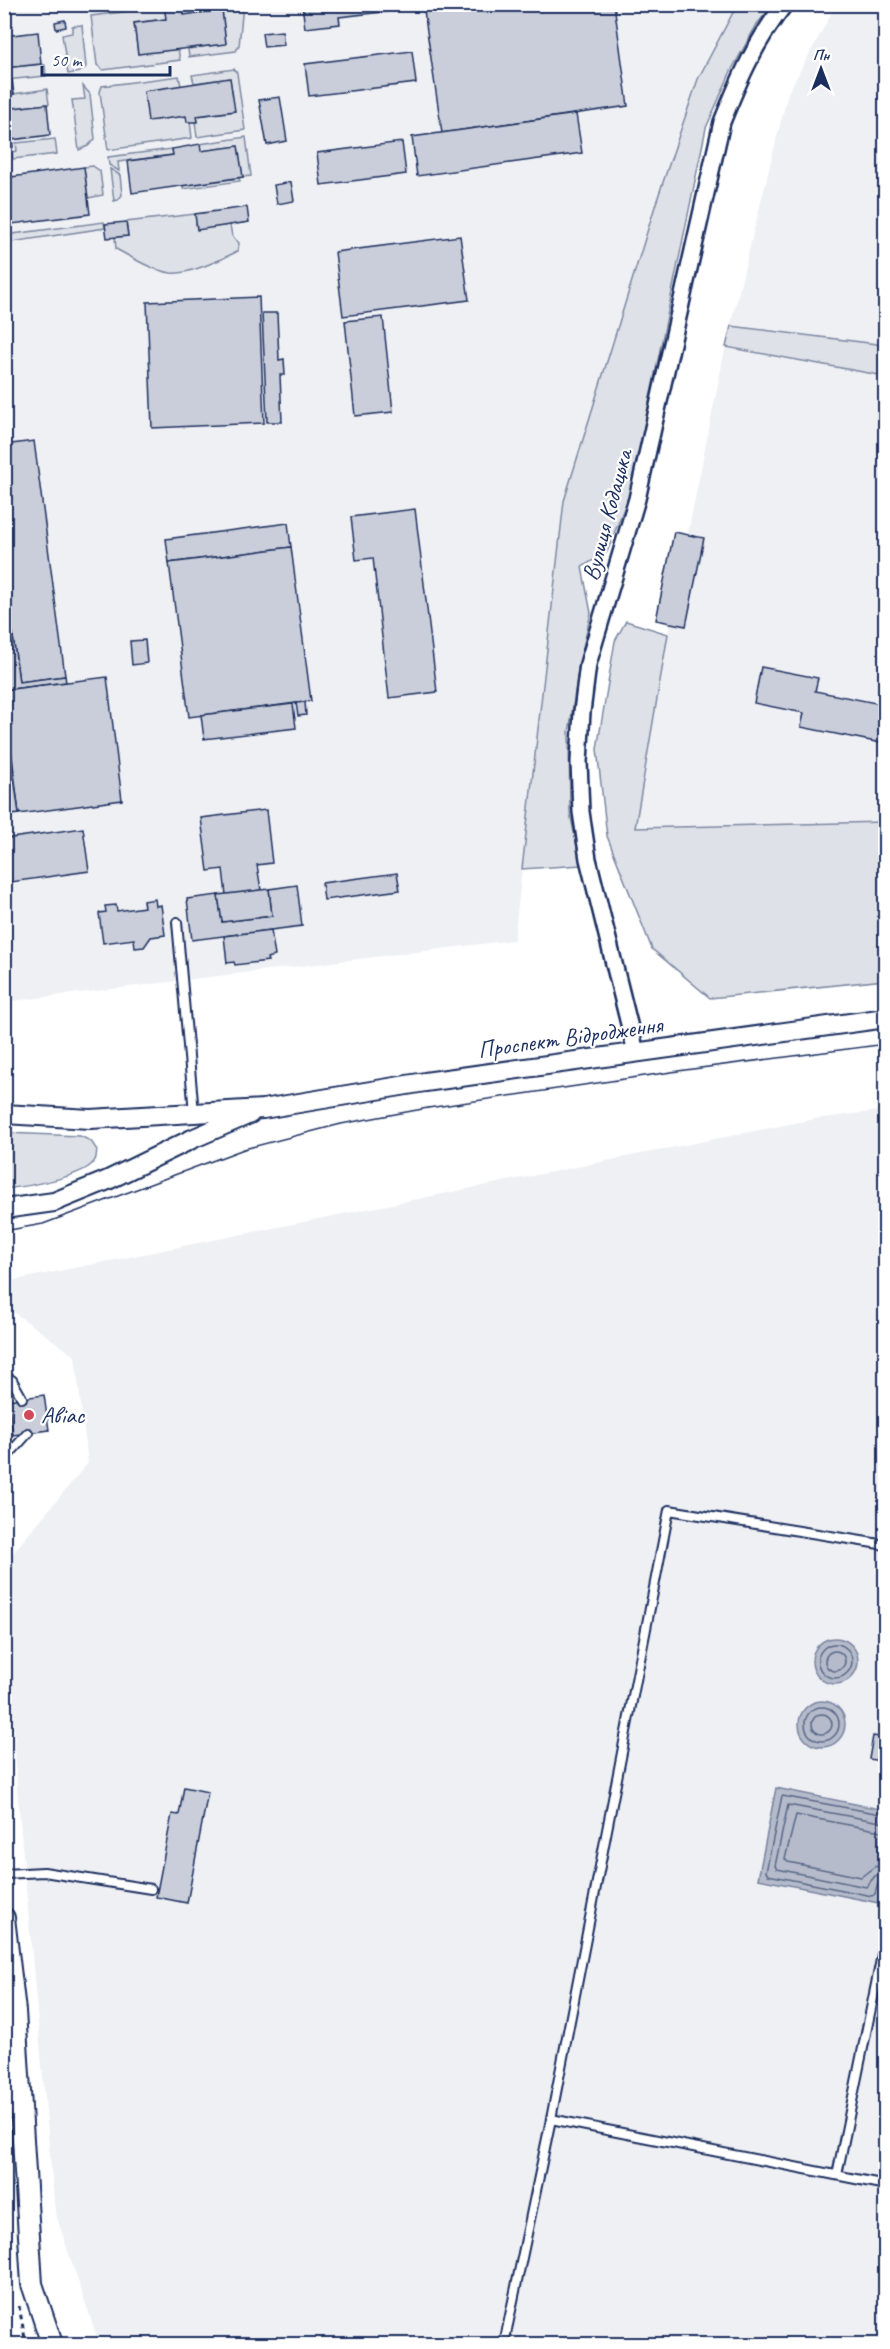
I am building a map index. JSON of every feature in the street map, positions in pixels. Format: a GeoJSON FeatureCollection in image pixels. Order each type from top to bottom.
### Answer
{"type":"FeatureCollection","features":[{"type":"Feature","properties":{"kind":"main road"},"geometry":{"type":"LineString","coordinates":[[4,1918],[15,2011],[32,2284],[52,2344]]}},
{"type":"Feature","properties":{"kind":"street","name":"Вулиця Кодацька"},"geometry":{"type":"LineString","coordinates":[[636,1052],[588,859],[581,812],[579,762],[588,664],[637,499],[722,122],[742,72],[771,22],[785,4]]}},
{"type":"Feature","properties":{"kind":"street","name":"Проспект Відродження"},"geometry":{"type":"LineString","coordinates":[[4,1114],[90,1119],[263,1109],[425,1082],[885,1018]]}},
{"type":"Feature","properties":{"kind":"street","name":"Проспект Відродження"},"geometry":{"type":"LineString","coordinates":[[4,1209],[54,1202],[108,1180],[192,1139],[263,1109]]}},
{"type":"Feature","properties":{"kind":"lane"},"geometry":{"type":"LineString","coordinates":[[177,922],[194,1113]]}},
{"type":"Feature","properties":{"kind":"lane"},"geometry":{"type":"LineString","coordinates":[[4,1377],[12,1380],[22,1398]]}},
{"type":"Feature","properties":{"kind":"lane"},"geometry":{"type":"LineString","coordinates":[[4,1460],[28,1433]]}},
{"type":"Feature","properties":{"kind":"lane"},"geometry":{"type":"LineString","coordinates":[[504,2344],[551,2119],[669,1510],[885,1545]]}},
{"type":"Feature","properties":{"kind":"lane"},"geometry":{"type":"LineString","coordinates":[[4,1874],[44,1872],[151,1889]]}},
{"type":"Feature","properties":{"kind":"lane"},"geometry":{"type":"LineString","coordinates":[[837,2175],[885,1935]]}},
{"type":"Feature","properties":{"kind":"lane"},"geometry":{"type":"LineString","coordinates":[[551,2119],[885,2185]]}},
{"type":"Feature","properties":{"kind":"shaded area"},"geometry":{"type":"Polygon","coordinates":[[[4,5],[737,5],[698,79],[656,203],[564,501],[514,940],[5,1002],[4,5]]]}},
{"type":"Feature","properties":{"kind":"shaded area"},"geometry":{"type":"Polygon","coordinates":[[[182,5],[243,5],[239,46],[236,51],[189,57],[188,49],[226,43],[222,10],[184,15],[182,5]]]}},
{"type":"Feature","properties":{"kind":"shaded area"},"geometry":{"type":"Polygon","coordinates":[[[737,5],[773,5],[757,24],[731,71],[706,128],[631,490],[607,552],[582,567],[591,613],[579,665],[569,733],[570,813],[581,865],[522,869],[564,501],[656,203],[698,79],[737,5]]]}},
{"type":"Feature","properties":{"kind":"shaded area"},"geometry":{"type":"Polygon","coordinates":[[[836,5],[885,5],[885,822],[635,828],[670,623],[727,339],[788,93],[836,5]]]}},
{"type":"Feature","properties":{"kind":"shaded area"},"geometry":{"type":"Polygon","coordinates":[[[155,8],[156,10],[165,9],[166,19],[134,23],[138,54],[178,49],[180,60],[103,70],[97,65],[91,16],[155,8]]]}},
{"type":"Feature","properties":{"kind":"shaded area"},"geometry":{"type":"Polygon","coordinates":[[[82,25],[86,67],[80,72],[68,74],[62,35],[72,33],[72,26],[82,25]]]}},
{"type":"Feature","properties":{"kind":"shaded area"},"geometry":{"type":"Polygon","coordinates":[[[45,65],[46,76],[5,80],[4,68],[45,65]]]}},
{"type":"Feature","properties":{"kind":"shaded area"},"geometry":{"type":"Polygon","coordinates":[[[234,69],[237,73],[245,130],[197,137],[195,122],[198,121],[197,116],[234,111],[230,78],[194,83],[192,75],[234,69]]]}},
{"type":"Feature","properties":{"kind":"shaded area"},"geometry":{"type":"Polygon","coordinates":[[[179,76],[181,86],[148,121],[186,116],[190,121],[192,138],[108,150],[100,92],[102,86],[179,76]]]}},
{"type":"Feature","properties":{"kind":"shaded area"},"geometry":{"type":"Polygon","coordinates":[[[83,86],[90,94],[95,139],[88,146],[79,150],[72,100],[85,99],[83,86]]]}},
{"type":"Feature","properties":{"kind":"shaded area"},"geometry":{"type":"Polygon","coordinates":[[[47,89],[49,104],[8,109],[7,95],[47,89]]]}},
{"type":"Feature","properties":{"kind":"shaded area"},"geometry":{"type":"Polygon","coordinates":[[[246,137],[251,176],[243,177],[238,146],[201,151],[200,144],[246,137]]]}},
{"type":"Feature","properties":{"kind":"shaded area"},"geometry":{"type":"Polygon","coordinates":[[[55,139],[57,154],[13,159],[12,152],[17,151],[16,143],[55,139]]]}},
{"type":"Feature","properties":{"kind":"shaded area"},"geometry":{"type":"Polygon","coordinates":[[[172,149],[173,155],[118,162],[119,171],[109,165],[108,157],[172,149]]]}},
{"type":"Feature","properties":{"kind":"shaded area"},"geometry":{"type":"Polygon","coordinates":[[[93,166],[100,171],[103,195],[88,198],[84,167],[93,166]]]}},
{"type":"Feature","properties":{"kind":"shaded area"},"geometry":{"type":"Polygon","coordinates":[[[110,169],[120,175],[122,195],[114,201],[110,169]]]}},
{"type":"Feature","properties":{"kind":"shaded area"},"geometry":{"type":"Polygon","coordinates":[[[239,178],[240,181],[183,189],[183,186],[239,178]]]}},
{"type":"Feature","properties":{"kind":"shaded area"},"geometry":{"type":"Polygon","coordinates":[[[195,214],[197,229],[230,225],[232,236],[239,243],[238,251],[196,269],[171,273],[149,266],[116,249],[115,237],[128,236],[126,222],[195,214]]]}},
{"type":"Feature","properties":{"kind":"shaded area"},"geometry":{"type":"Polygon","coordinates":[[[104,222],[105,228],[5,243],[5,235],[104,222]]]}},
{"type":"Feature","properties":{"kind":"shaded area"},"geometry":{"type":"Polygon","coordinates":[[[731,326],[885,345],[885,376],[726,347],[731,326]]]}},
{"type":"Feature","properties":{"kind":"shaded area"},"geometry":{"type":"Polygon","coordinates":[[[626,621],[668,634],[635,828],[885,822],[885,980],[710,998],[652,949],[607,836],[597,749],[615,641],[626,621]]]}},
{"type":"Feature","properties":{"kind":"shaded area"},"geometry":{"type":"Polygon","coordinates":[[[885,1110],[885,2344],[99,2344],[55,2212],[17,1787],[6,1561],[88,1463],[75,1356],[5,1306],[5,1282],[815,1119],[885,1110]]]}},
{"type":"Feature","properties":{"kind":"shaded area"},"geometry":{"type":"Polygon","coordinates":[[[5,1133],[80,1136],[91,1141],[97,1150],[96,1158],[90,1166],[68,1176],[5,1189],[5,1133]]]}},
{"type":"Feature","properties":{"kind":"water"},"geometry":{"type":"Polygon","coordinates":[[[835,1638],[844,1639],[852,1644],[857,1652],[857,1670],[852,1678],[844,1683],[835,1684],[826,1683],[818,1678],[813,1670],[812,1661],[813,1652],[818,1644],[826,1639],[835,1638]]]}},
{"type":"Feature","properties":{"kind":"water"},"geometry":{"type":"Polygon","coordinates":[[[822,1701],[831,1702],[839,1707],[844,1715],[844,1733],[839,1741],[831,1746],[822,1747],[813,1746],[805,1741],[800,1733],[799,1724],[800,1715],[805,1707],[813,1702],[822,1701]]]}},
{"type":"Feature","properties":{"kind":"water"},"geometry":{"type":"Polygon","coordinates":[[[776,1788],[885,1810],[885,1873],[879,1903],[758,1879],[776,1788]]]}},
{"type":"Feature","properties":{"kind":"building"},"geometry":{"type":"Polygon","coordinates":[[[164,4],[182,4],[184,15],[222,10],[226,44],[138,54],[134,23],[166,19],[164,4]]]}},
{"type":"Feature","properties":{"kind":"building"},"geometry":{"type":"Polygon","coordinates":[[[302,4],[409,4],[409,9],[339,17],[340,24],[305,28],[302,4]]]}},
{"type":"Feature","properties":{"kind":"building"},"geometry":{"type":"Polygon","coordinates":[[[423,4],[614,4],[628,106],[442,133],[423,4]]]}},
{"type":"Feature","properties":{"kind":"building"},"geometry":{"type":"Polygon","coordinates":[[[65,20],[66,27],[56,29],[55,22],[65,20]]]}},
{"type":"Feature","properties":{"kind":"building"},"geometry":{"type":"Polygon","coordinates":[[[282,31],[284,45],[264,47],[262,33],[282,31]]]}},
{"type":"Feature","properties":{"kind":"building"},"geometry":{"type":"Polygon","coordinates":[[[38,32],[41,64],[4,68],[4,36],[38,32]]]}},
{"type":"Feature","properties":{"kind":"building"},"geometry":{"type":"Polygon","coordinates":[[[412,51],[416,83],[309,96],[305,64],[412,51]]]}},
{"type":"Feature","properties":{"kind":"building"},"geometry":{"type":"Polygon","coordinates":[[[4,77],[8,109],[4,109],[4,77]]]}},
{"type":"Feature","properties":{"kind":"building"},"geometry":{"type":"Polygon","coordinates":[[[230,78],[235,111],[197,116],[198,122],[187,122],[186,116],[148,121],[144,91],[230,78]]]}},
{"type":"Feature","properties":{"kind":"building"},"geometry":{"type":"Polygon","coordinates":[[[5,80],[12,80],[14,94],[7,95],[5,80]]]}},
{"type":"Feature","properties":{"kind":"building"},"geometry":{"type":"Polygon","coordinates":[[[280,97],[287,141],[267,145],[259,100],[280,97]]]}},
{"type":"Feature","properties":{"kind":"building"},"geometry":{"type":"Polygon","coordinates":[[[47,104],[50,135],[12,140],[13,147],[4,148],[4,109],[47,104]]]}},
{"type":"Feature","properties":{"kind":"building"},"geometry":{"type":"Polygon","coordinates":[[[576,114],[582,153],[417,176],[412,137],[576,114]]]}},
{"type":"Feature","properties":{"kind":"building"},"geometry":{"type":"Polygon","coordinates":[[[402,142],[406,174],[321,185],[317,153],[402,142]]]}},
{"type":"Feature","properties":{"kind":"building"},"geometry":{"type":"Polygon","coordinates":[[[200,144],[201,151],[238,146],[243,177],[132,193],[128,161],[173,155],[172,149],[200,144]]]}},
{"type":"Feature","properties":{"kind":"building"},"geometry":{"type":"Polygon","coordinates":[[[84,167],[90,214],[4,225],[4,178],[84,167]]]}},
{"type":"Feature","properties":{"kind":"building"},"geometry":{"type":"Polygon","coordinates":[[[291,182],[294,201],[277,204],[274,185],[291,182]]]}},
{"type":"Feature","properties":{"kind":"building"},"geometry":{"type":"Polygon","coordinates":[[[247,207],[249,222],[197,230],[195,214],[247,207]]]}},
{"type":"Feature","properties":{"kind":"building"},"geometry":{"type":"Polygon","coordinates":[[[126,222],[128,236],[107,238],[105,224],[126,222]]]}},
{"type":"Feature","properties":{"kind":"building"},"geometry":{"type":"Polygon","coordinates":[[[460,236],[469,300],[343,316],[335,252],[460,236]]]}},
{"type":"Feature","properties":{"kind":"building"},"geometry":{"type":"Polygon","coordinates":[[[259,297],[264,423],[152,428],[147,302],[259,297]]]}},
{"type":"Feature","properties":{"kind":"building"},"geometry":{"type":"Polygon","coordinates":[[[262,313],[277,313],[279,360],[284,359],[285,375],[280,375],[282,422],[267,422],[262,313]]]}},
{"type":"Feature","properties":{"kind":"building"},"geometry":{"type":"Polygon","coordinates":[[[383,317],[393,412],[355,416],[345,321],[383,317]]]}},
{"type":"Feature","properties":{"kind":"building"},"geometry":{"type":"Polygon","coordinates":[[[34,441],[65,676],[19,682],[4,568],[4,445],[34,441]]]}},
{"type":"Feature","properties":{"kind":"building"},"geometry":{"type":"Polygon","coordinates":[[[415,509],[437,692],[389,698],[373,558],[356,560],[351,517],[415,509]]]}},
{"type":"Feature","properties":{"kind":"building"},"geometry":{"type":"Polygon","coordinates":[[[288,523],[291,547],[169,563],[166,539],[288,523]]]}},
{"type":"Feature","properties":{"kind":"building"},"geometry":{"type":"Polygon","coordinates":[[[674,532],[704,538],[686,626],[656,620],[674,532]]]}},
{"type":"Feature","properties":{"kind":"building"},"geometry":{"type":"Polygon","coordinates":[[[291,547],[311,701],[189,717],[169,563],[291,547]]]}},
{"type":"Feature","properties":{"kind":"building"},"geometry":{"type":"Polygon","coordinates":[[[4,568],[19,682],[65,676],[66,682],[4,690],[4,568]]]}},
{"type":"Feature","properties":{"kind":"building"},"geometry":{"type":"Polygon","coordinates":[[[145,640],[147,663],[132,665],[130,641],[145,640]]]}},
{"type":"Feature","properties":{"kind":"building"},"geometry":{"type":"Polygon","coordinates":[[[761,667],[818,678],[815,691],[886,705],[886,744],[801,727],[804,713],[754,703],[761,667]]]}},
{"type":"Feature","properties":{"kind":"building"},"geometry":{"type":"Polygon","coordinates":[[[107,677],[122,800],[19,814],[4,690],[107,677]]]}},
{"type":"Feature","properties":{"kind":"building"},"geometry":{"type":"Polygon","coordinates":[[[4,702],[19,814],[4,816],[4,702]]]}},
{"type":"Feature","properties":{"kind":"building"},"geometry":{"type":"Polygon","coordinates":[[[305,702],[306,715],[298,716],[296,703],[305,702]]]}},
{"type":"Feature","properties":{"kind":"building"},"geometry":{"type":"Polygon","coordinates":[[[293,704],[296,728],[204,739],[201,715],[293,704]]]}},
{"type":"Feature","properties":{"kind":"building"},"geometry":{"type":"Polygon","coordinates":[[[266,810],[272,863],[257,865],[261,890],[226,895],[223,869],[208,871],[201,818],[266,810]]]}},
{"type":"Feature","properties":{"kind":"building"},"geometry":{"type":"Polygon","coordinates":[[[83,828],[89,871],[4,883],[4,839],[83,828]]]}},
{"type":"Feature","properties":{"kind":"building"},"geometry":{"type":"Polygon","coordinates":[[[397,873],[400,890],[324,900],[322,883],[397,873]]]}},
{"type":"Feature","properties":{"kind":"building"},"geometry":{"type":"Polygon","coordinates":[[[297,885],[302,926],[192,940],[187,899],[218,895],[222,922],[272,916],[269,889],[297,885]]]}},
{"type":"Feature","properties":{"kind":"building"},"geometry":{"type":"Polygon","coordinates":[[[269,889],[272,916],[222,922],[218,895],[269,889]]]}},
{"type":"Feature","properties":{"kind":"building"},"geometry":{"type":"Polygon","coordinates":[[[155,899],[156,906],[161,905],[165,935],[151,937],[144,947],[135,948],[134,939],[103,943],[99,913],[106,912],[105,906],[116,905],[117,911],[144,907],[143,901],[155,899]]]}},
{"type":"Feature","properties":{"kind":"building"},"geometry":{"type":"Polygon","coordinates":[[[271,930],[275,956],[267,958],[268,961],[235,965],[234,962],[227,963],[224,936],[271,930]]]}},
{"type":"Feature","properties":{"kind":"building","name":"Авіас"},"geometry":{"type":"Polygon","coordinates":[[[44,1395],[49,1430],[13,1435],[8,1400],[44,1395]]]}},
{"type":"Feature","properties":{"kind":"building"},"geometry":{"type":"Polygon","coordinates":[[[873,1736],[886,1738],[886,1762],[869,1759],[873,1736]]]}},
{"type":"Feature","properties":{"kind":"building"},"geometry":{"type":"Polygon","coordinates":[[[184,1787],[208,1792],[187,1903],[156,1897],[172,1814],[179,1815],[184,1787]]]}},
{"type":"Feature","properties":{"kind":"building"},"geometry":{"type":"Polygon","coordinates":[[[886,2117],[886,2146],[880,2145],[886,2117]]]}},
{"type":"Feature","properties":{"kind":"tram line"},"geometry":{"type":"LineString","coordinates":[[4,1231],[43,1224],[244,1149],[341,1124],[428,1108],[685,1070],[886,1044]]}},
{"type":"Feature","properties":{"kind":"place","name":"Авіас"},"geometry":{"type":"Point","coordinates":[29,1415]}}]}
